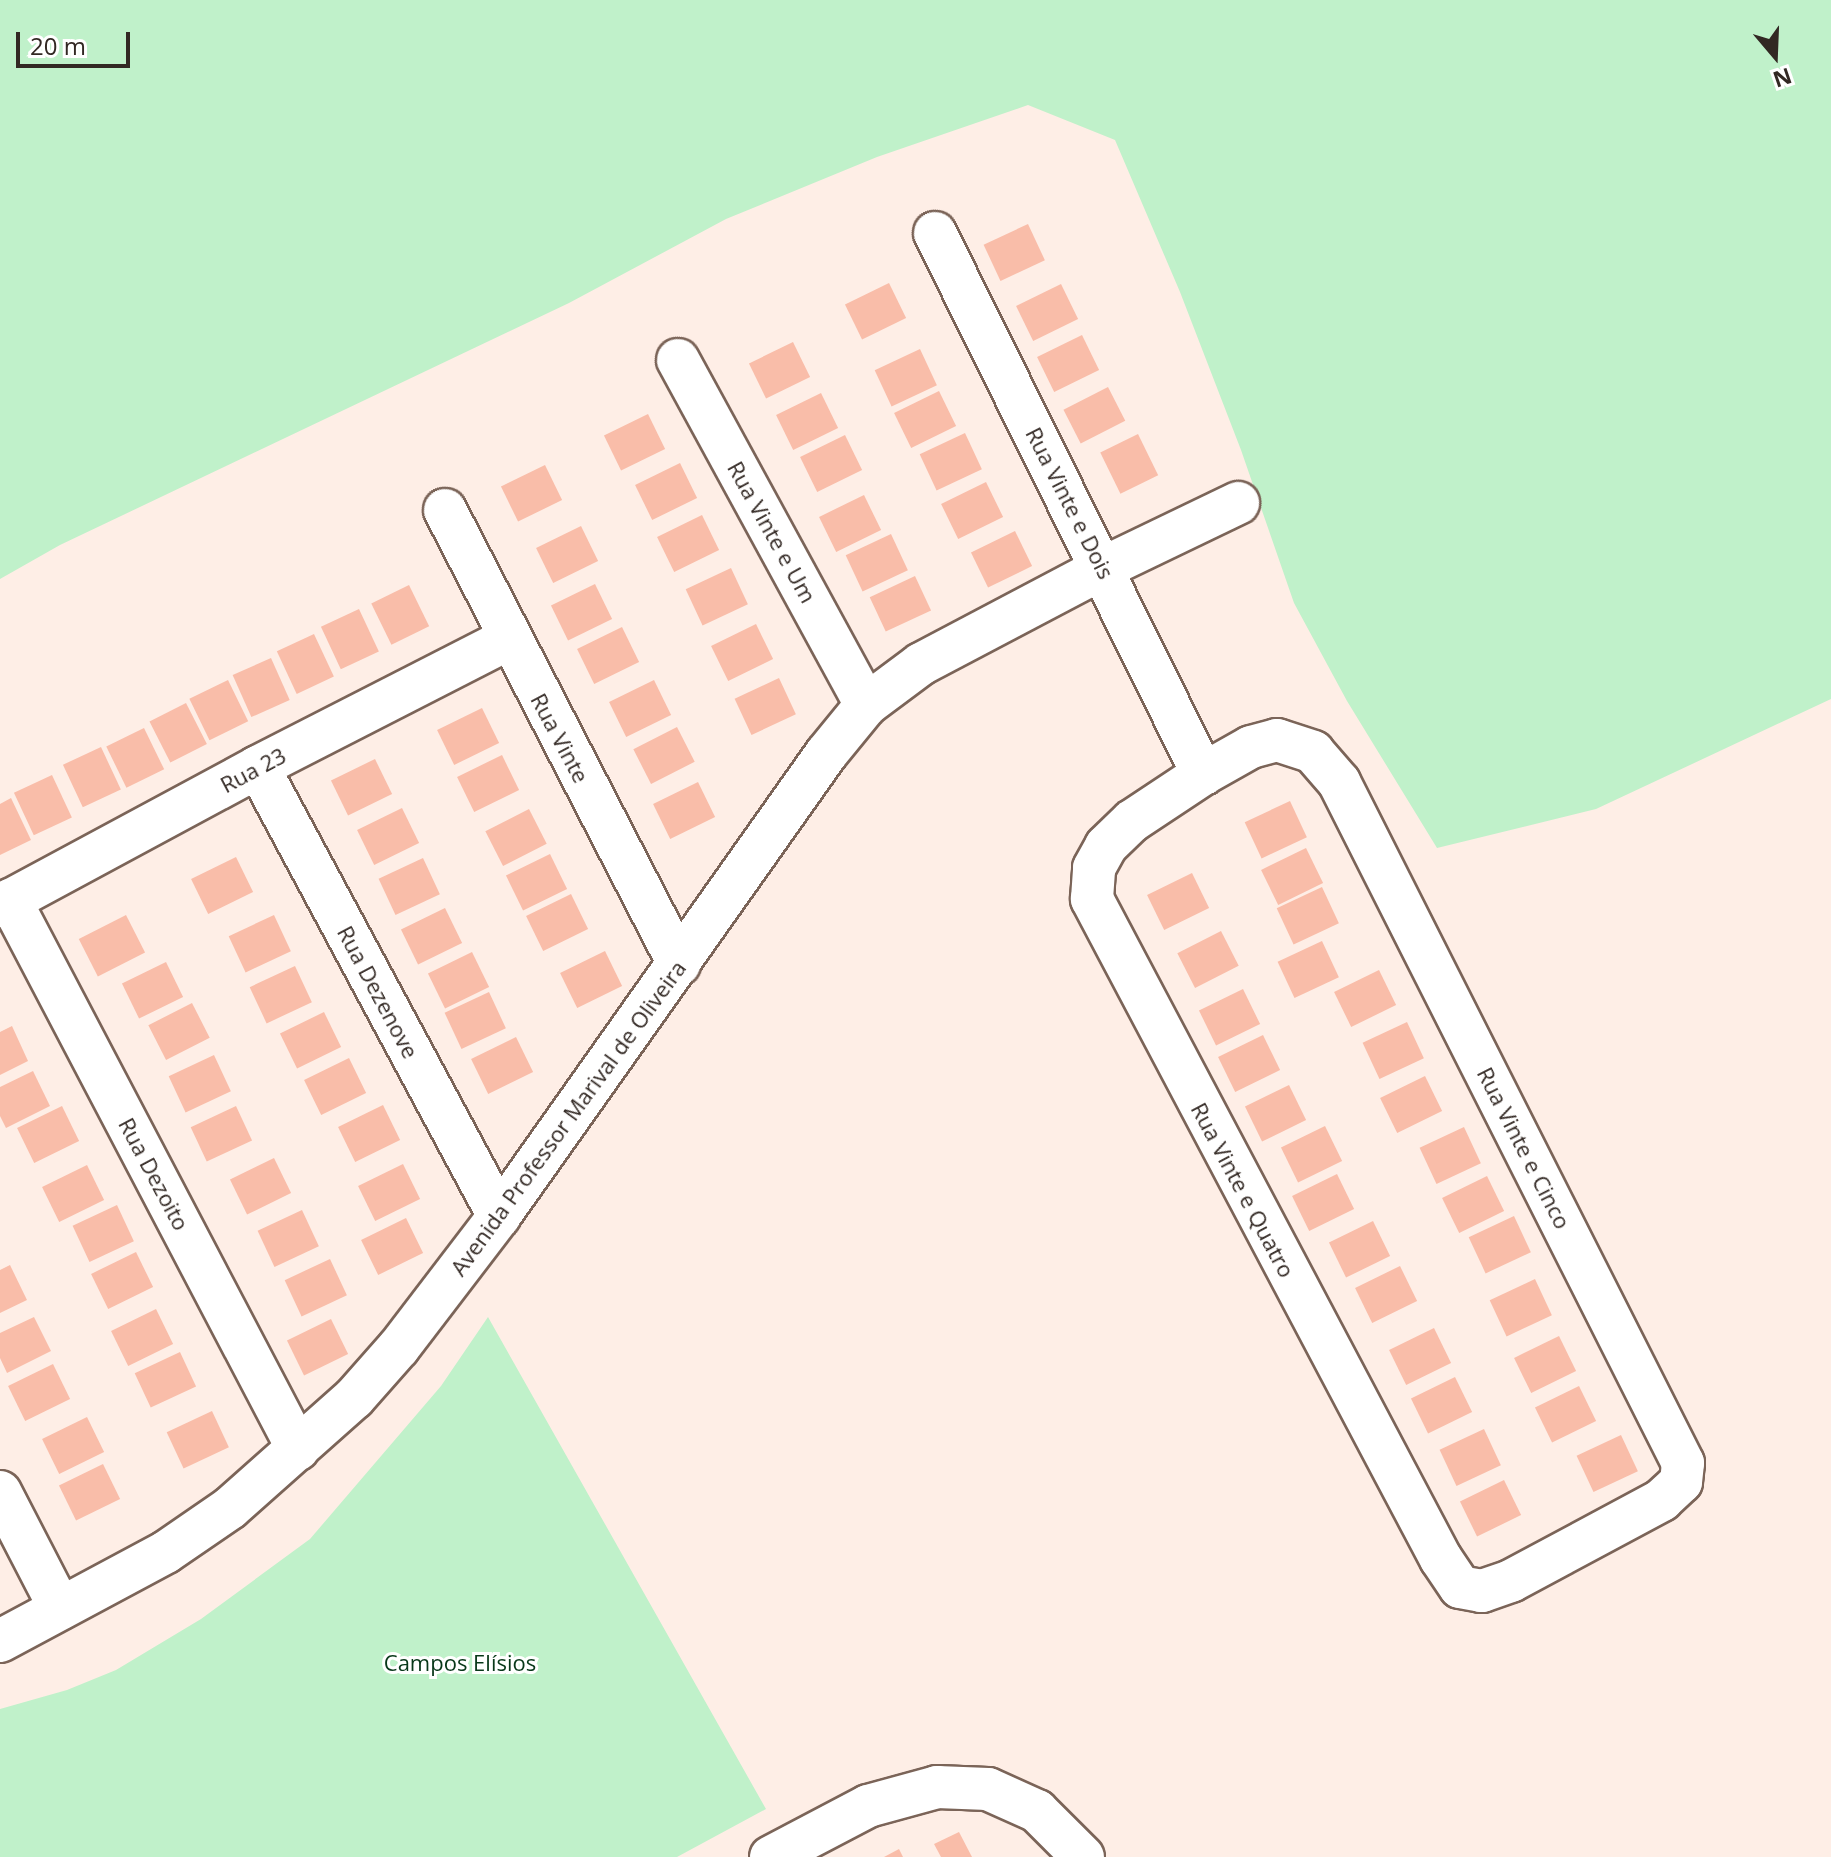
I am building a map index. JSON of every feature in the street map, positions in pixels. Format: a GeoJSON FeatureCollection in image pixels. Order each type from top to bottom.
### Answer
{"type":"FeatureCollection","features":[{"type":"Feature","properties":{"kind":"street","name":"Rua Vinte e Dois"},"geometry":{"type":"LineString","coordinates":[[935,233],[1203,774]]}},
{"type":"Feature","properties":{"kind":"street","name":"Rua Vinte e Um"},"geometry":{"type":"LineString","coordinates":[[678,360],[866,705]]}},
{"type":"Feature","properties":{"kind":"street","name":"Avenida Professor Marival de Oliveira"},"geometry":{"type":"LineString","coordinates":[[0,1641],[166,1552],[230,1508],[354,1398],[399,1347],[499,1216],[826,754],[866,705],[921,664],[1103,568],[1238,503]]}},
{"type":"Feature","properties":{"kind":"street","name":"Rua Vinte"},"geometry":{"type":"LineString","coordinates":[[445,510],[508,639],[679,964]]}},
{"type":"Feature","properties":{"kind":"street","name":"Rua 23"},"geometry":{"type":"LineString","coordinates":[[5,903],[258,767],[508,639]]}},
{"type":"Feature","properties":{"kind":"street","name":"Rua Vinte e Cinco"},"geometry":{"type":"LineString","coordinates":[[1203,774],[1251,747],[1277,740],[1313,752],[1330,769],[1680,1456],[1683,1476],[1671,1493],[1511,1581]]}},
{"type":"Feature","properties":{"kind":"street","name":"Rua Dezenove"},"geometry":{"type":"LineString","coordinates":[[258,767],[499,1216]]}},
{"type":"Feature","properties":{"kind":"street","name":"Rua Vinte e Quatro"},"geometry":{"type":"LineString","coordinates":[[1203,774],[1132,821],[1106,846],[1094,868],[1090,885],[1095,909],[1450,1574],[1468,1591],[1482,1591],[1511,1581]]}},
{"type":"Feature","properties":{"kind":"street","name":"Rua Dezoito"},"geometry":{"type":"LineString","coordinates":[[5,903],[298,1449]]}},
{"type":"Feature","properties":{"kind":"street"},"geometry":{"type":"LineString","coordinates":[[0,1492],[60,1608]]}},
{"type":"Feature","properties":{"kind":"street"},"geometry":{"type":"LineString","coordinates":[[771,1857],[868,1806],[937,1787],[988,1789],[1037,1811],[1083,1857]]}},
{"type":"Feature","properties":{"kind":"green space"},"geometry":{"type":"Polygon","coordinates":[[[0,0],[1831,0],[1831,699],[1596,809],[1437,848],[1347,701],[1294,603],[1241,450],[1180,292],[1115,140],[1028,105],[877,157],[726,219],[569,303],[60,545],[0,579],[0,0]]]}},
{"type":"Feature","properties":{"kind":"green space","name":"Campos Elísios"},"geometry":{"type":"Polygon","coordinates":[[[488,1317],[766,1809],[677,1857],[0,1857],[0,1709],[67,1690],[116,1670],[201,1619],[310,1539],[441,1386],[488,1317]]]}},
{"type":"Feature","properties":{"kind":"building"},"geometry":{"type":"Polygon","coordinates":[[[1028,224],[1045,260],[1000,281],[984,245],[1028,224]]]}},
{"type":"Feature","properties":{"kind":"building"},"geometry":{"type":"Polygon","coordinates":[[[889,283],[906,318],[862,340],[845,304],[889,283]]]}},
{"type":"Feature","properties":{"kind":"building"},"geometry":{"type":"Polygon","coordinates":[[[1061,284],[1078,319],[1033,341],[1016,306],[1061,284]]]}},
{"type":"Feature","properties":{"kind":"building"},"geometry":{"type":"Polygon","coordinates":[[[1082,335],[1099,370],[1054,392],[1037,357],[1082,335]]]}},
{"type":"Feature","properties":{"kind":"building"},"geometry":{"type":"Polygon","coordinates":[[[793,342],[810,377],[766,399],[749,363],[793,342]]]}},
{"type":"Feature","properties":{"kind":"building"},"geometry":{"type":"Polygon","coordinates":[[[920,349],[937,385],[892,406],[875,370],[920,349]]]}},
{"type":"Feature","properties":{"kind":"building"},"geometry":{"type":"Polygon","coordinates":[[[1108,387],[1125,421],[1081,444],[1063,410],[1108,387]]]}},
{"type":"Feature","properties":{"kind":"building"},"geometry":{"type":"Polygon","coordinates":[[[939,391],[956,426],[911,448],[894,413],[939,391]]]}},
{"type":"Feature","properties":{"kind":"building"},"geometry":{"type":"Polygon","coordinates":[[[821,393],[838,428],[793,450],[776,415],[821,393]]]}},
{"type":"Feature","properties":{"kind":"building"},"geometry":{"type":"Polygon","coordinates":[[[648,414],[665,449],[621,471],[604,435],[648,414]]]}},
{"type":"Feature","properties":{"kind":"building"},"geometry":{"type":"Polygon","coordinates":[[[965,433],[982,469],[937,490],[920,454],[965,433]]]}},
{"type":"Feature","properties":{"kind":"building"},"geometry":{"type":"Polygon","coordinates":[[[1138,434],[1158,475],[1120,494],[1100,452],[1138,434]]]}},
{"type":"Feature","properties":{"kind":"building"},"geometry":{"type":"Polygon","coordinates":[[[845,435],[862,470],[817,492],[800,457],[845,435]]]}},
{"type":"Feature","properties":{"kind":"building"},"geometry":{"type":"Polygon","coordinates":[[[680,463],[697,498],[652,520],[635,485],[680,463]]]}},
{"type":"Feature","properties":{"kind":"building"},"geometry":{"type":"Polygon","coordinates":[[[545,465],[562,500],[518,522],[501,486],[545,465]]]}},
{"type":"Feature","properties":{"kind":"building"},"geometry":{"type":"Polygon","coordinates":[[[986,482],[1003,517],[958,539],[941,504],[986,482]]]}},
{"type":"Feature","properties":{"kind":"building"},"geometry":{"type":"Polygon","coordinates":[[[864,495],[881,530],[836,552],[819,517],[864,495]]]}},
{"type":"Feature","properties":{"kind":"building"},"geometry":{"type":"Polygon","coordinates":[[[702,515],[719,550],[674,572],[657,537],[702,515]]]}},
{"type":"Feature","properties":{"kind":"building"},"geometry":{"type":"Polygon","coordinates":[[[581,526],[598,561],[553,583],[536,548],[581,526]]]}},
{"type":"Feature","properties":{"kind":"building"},"geometry":{"type":"Polygon","coordinates":[[[1015,531],[1032,566],[988,588],[971,552],[1015,531]]]}},
{"type":"Feature","properties":{"kind":"building"},"geometry":{"type":"Polygon","coordinates":[[[891,534],[908,570],[863,591],[846,555],[891,534]]]}},
{"type":"Feature","properties":{"kind":"building"},"geometry":{"type":"Polygon","coordinates":[[[731,568],[748,604],[703,625],[686,589],[731,568]]]}},
{"type":"Feature","properties":{"kind":"building"},"geometry":{"type":"Polygon","coordinates":[[[915,576],[931,610],[886,632],[870,597],[915,576]]]}},
{"type":"Feature","properties":{"kind":"building"},"geometry":{"type":"Polygon","coordinates":[[[595,584],[612,619],[568,641],[551,605],[595,584]]]}},
{"type":"Feature","properties":{"kind":"building"},"geometry":{"type":"Polygon","coordinates":[[[409,585],[429,626],[391,645],[371,603],[409,585]]]}},
{"type":"Feature","properties":{"kind":"building"},"geometry":{"type":"Polygon","coordinates":[[[359,609],[379,652],[341,669],[321,627],[359,609]]]}},
{"type":"Feature","properties":{"kind":"building"},"geometry":{"type":"Polygon","coordinates":[[[756,624],[773,659],[728,681],[711,646],[756,624]]]}},
{"type":"Feature","properties":{"kind":"building"},"geometry":{"type":"Polygon","coordinates":[[[622,627],[639,662],[594,684],[577,649],[622,627]]]}},
{"type":"Feature","properties":{"kind":"building"},"geometry":{"type":"Polygon","coordinates":[[[314,634],[334,677],[297,694],[277,651],[314,634]]]}},
{"type":"Feature","properties":{"kind":"building"},"geometry":{"type":"Polygon","coordinates":[[[271,658],[290,700],[251,717],[233,675],[271,658]]]}},
{"type":"Feature","properties":{"kind":"building"},"geometry":{"type":"Polygon","coordinates":[[[779,678],[796,714],[751,735],[735,699],[779,678]]]}},
{"type":"Feature","properties":{"kind":"building"},"geometry":{"type":"Polygon","coordinates":[[[228,680],[248,721],[210,740],[189,699],[228,680]]]}},
{"type":"Feature","properties":{"kind":"building"},"geometry":{"type":"Polygon","coordinates":[[[654,680],[671,715],[626,737],[609,702],[654,680]]]}},
{"type":"Feature","properties":{"kind":"building"},"geometry":{"type":"Polygon","coordinates":[[[186,703],[207,744],[170,763],[149,722],[186,703]]]}},
{"type":"Feature","properties":{"kind":"building"},"geometry":{"type":"Polygon","coordinates":[[[482,708],[499,743],[454,765],[437,730],[482,708]]]}},
{"type":"Feature","properties":{"kind":"building"},"geometry":{"type":"Polygon","coordinates":[[[677,727],[695,762],[651,784],[633,749],[677,727]]]}},
{"type":"Feature","properties":{"kind":"building"},"geometry":{"type":"Polygon","coordinates":[[[144,728],[164,769],[126,788],[106,746],[144,728]]]}},
{"type":"Feature","properties":{"kind":"building"},"geometry":{"type":"Polygon","coordinates":[[[101,747],[121,790],[83,807],[63,765],[101,747]]]}},
{"type":"Feature","properties":{"kind":"building"},"geometry":{"type":"Polygon","coordinates":[[[502,755],[519,790],[474,812],[457,777],[502,755]]]}},
{"type":"Feature","properties":{"kind":"building"},"geometry":{"type":"Polygon","coordinates":[[[375,759],[392,794],[348,816],[331,780],[375,759]]]}},
{"type":"Feature","properties":{"kind":"building"},"geometry":{"type":"Polygon","coordinates":[[[52,775],[72,818],[34,835],[14,793],[52,775]]]}},
{"type":"Feature","properties":{"kind":"building"},"geometry":{"type":"Polygon","coordinates":[[[698,782],[715,817],[670,839],[653,804],[698,782]]]}},
{"type":"Feature","properties":{"kind":"building"},"geometry":{"type":"Polygon","coordinates":[[[11,798],[31,840],[0,855],[0,804],[11,798]]]}},
{"type":"Feature","properties":{"kind":"building"},"geometry":{"type":"Polygon","coordinates":[[[1290,801],[1307,837],[1262,858],[1245,822],[1290,801]]]}},
{"type":"Feature","properties":{"kind":"building"},"geometry":{"type":"Polygon","coordinates":[[[402,808],[419,843],[374,865],[357,830],[402,808]]]}},
{"type":"Feature","properties":{"kind":"building"},"geometry":{"type":"Polygon","coordinates":[[[529,809],[547,844],[503,866],[485,831],[529,809]]]}},
{"type":"Feature","properties":{"kind":"building"},"geometry":{"type":"Polygon","coordinates":[[[1306,848],[1323,883],[1278,905],[1261,870],[1306,848]]]}},
{"type":"Feature","properties":{"kind":"building"},"geometry":{"type":"Polygon","coordinates":[[[550,854],[567,889],[523,911],[506,875],[550,854]]]}},
{"type":"Feature","properties":{"kind":"building"},"geometry":{"type":"Polygon","coordinates":[[[236,857],[253,892],[208,914],[191,879],[236,857]]]}},
{"type":"Feature","properties":{"kind":"building"},"geometry":{"type":"Polygon","coordinates":[[[423,858],[440,894],[395,915],[379,879],[423,858]]]}},
{"type":"Feature","properties":{"kind":"building"},"geometry":{"type":"Polygon","coordinates":[[[1192,873],[1209,908],[1164,930],[1147,895],[1192,873]]]}},
{"type":"Feature","properties":{"kind":"building"},"geometry":{"type":"Polygon","coordinates":[[[1322,887],[1339,923],[1294,944],[1277,908],[1322,887]]]}},
{"type":"Feature","properties":{"kind":"building"},"geometry":{"type":"Polygon","coordinates":[[[571,894],[588,929],[543,951],[526,916],[571,894]]]}},
{"type":"Feature","properties":{"kind":"building"},"geometry":{"type":"Polygon","coordinates":[[[445,908],[462,943],[418,965],[401,929],[445,908]]]}},
{"type":"Feature","properties":{"kind":"building"},"geometry":{"type":"Polygon","coordinates":[[[126,915],[145,952],[98,976],[79,939],[126,915]]]}},
{"type":"Feature","properties":{"kind":"building"},"geometry":{"type":"Polygon","coordinates":[[[274,915],[291,951],[246,972],[229,936],[274,915]]]}},
{"type":"Feature","properties":{"kind":"building"},"geometry":{"type":"Polygon","coordinates":[[[1221,931],[1239,966],[1195,988],[1177,953],[1221,931]]]}},
{"type":"Feature","properties":{"kind":"building"},"geometry":{"type":"Polygon","coordinates":[[[1322,941],[1339,977],[1294,998],[1278,962],[1322,941]]]}},
{"type":"Feature","properties":{"kind":"building"},"geometry":{"type":"Polygon","coordinates":[[[605,951],[622,986],[577,1008],[560,973],[605,951]]]}},
{"type":"Feature","properties":{"kind":"building"},"geometry":{"type":"Polygon","coordinates":[[[472,952],[489,987],[445,1009],[428,973],[472,952]]]}},
{"type":"Feature","properties":{"kind":"building"},"geometry":{"type":"Polygon","coordinates":[[[166,962],[183,997],[139,1019],[122,983],[166,962]]]}},
{"type":"Feature","properties":{"kind":"building"},"geometry":{"type":"Polygon","coordinates":[[[295,966],[312,1002],[267,1023],[250,987],[295,966]]]}},
{"type":"Feature","properties":{"kind":"building"},"geometry":{"type":"Polygon","coordinates":[[[1379,970],[1396,1005],[1351,1027],[1334,992],[1379,970]]]}},
{"type":"Feature","properties":{"kind":"building"},"geometry":{"type":"Polygon","coordinates":[[[1243,989],[1260,1024],[1216,1046],[1199,1010],[1243,989]]]}},
{"type":"Feature","properties":{"kind":"building"},"geometry":{"type":"Polygon","coordinates":[[[489,992],[506,1028],[461,1049],[445,1013],[489,992]]]}},
{"type":"Feature","properties":{"kind":"building"},"geometry":{"type":"Polygon","coordinates":[[[192,1003],[210,1038],[166,1060],[148,1025],[192,1003]]]}},
{"type":"Feature","properties":{"kind":"building"},"geometry":{"type":"Polygon","coordinates":[[[324,1012],[341,1047],[297,1069],[280,1033],[324,1012]]]}},
{"type":"Feature","properties":{"kind":"building"},"geometry":{"type":"Polygon","coordinates":[[[1407,1022],[1424,1058],[1379,1079],[1363,1043],[1407,1022]]]}},
{"type":"Feature","properties":{"kind":"building"},"geometry":{"type":"Polygon","coordinates":[[[12,1026],[28,1061],[0,1075],[0,1032],[12,1026]]]}},
{"type":"Feature","properties":{"kind":"building"},"geometry":{"type":"Polygon","coordinates":[[[1263,1035],[1280,1070],[1235,1092],[1218,1057],[1263,1035]]]}},
{"type":"Feature","properties":{"kind":"building"},"geometry":{"type":"Polygon","coordinates":[[[516,1037],[533,1072],[488,1094],[471,1059],[516,1037]]]}},
{"type":"Feature","properties":{"kind":"building"},"geometry":{"type":"Polygon","coordinates":[[[214,1055],[231,1091],[186,1112],[169,1076],[214,1055]]]}},
{"type":"Feature","properties":{"kind":"building"},"geometry":{"type":"Polygon","coordinates":[[[349,1058],[366,1093],[321,1115],[304,1080],[349,1058]]]}},
{"type":"Feature","properties":{"kind":"building"},"geometry":{"type":"Polygon","coordinates":[[[33,1071],[50,1106],[6,1128],[0,1116],[0,1087],[33,1071]]]}},
{"type":"Feature","properties":{"kind":"building"},"geometry":{"type":"Polygon","coordinates":[[[1425,1076],[1442,1111],[1397,1133],[1380,1098],[1425,1076]]]}},
{"type":"Feature","properties":{"kind":"building"},"geometry":{"type":"Polygon","coordinates":[[[1289,1085],[1306,1120],[1262,1142],[1245,1106],[1289,1085]]]}},
{"type":"Feature","properties":{"kind":"building"},"geometry":{"type":"Polygon","coordinates":[[[383,1105],[400,1140],[355,1162],[338,1127],[383,1105]]]}},
{"type":"Feature","properties":{"kind":"building"},"geometry":{"type":"Polygon","coordinates":[[[62,1106],[79,1141],[34,1163],[17,1128],[62,1106]]]}},
{"type":"Feature","properties":{"kind":"building"},"geometry":{"type":"Polygon","coordinates":[[[236,1106],[252,1140],[207,1162],[191,1127],[236,1106]]]}},
{"type":"Feature","properties":{"kind":"building"},"geometry":{"type":"Polygon","coordinates":[[[1325,1126],[1342,1161],[1298,1183],[1281,1147],[1325,1126]]]}},
{"type":"Feature","properties":{"kind":"building"},"geometry":{"type":"Polygon","coordinates":[[[1464,1127],[1481,1163],[1436,1184],[1420,1148],[1464,1127]]]}},
{"type":"Feature","properties":{"kind":"building"},"geometry":{"type":"Polygon","coordinates":[[[274,1158],[291,1193],[247,1215],[230,1179],[274,1158]]]}},
{"type":"Feature","properties":{"kind":"building"},"geometry":{"type":"Polygon","coordinates":[[[403,1164],[420,1199],[375,1221],[358,1186],[403,1164]]]}},
{"type":"Feature","properties":{"kind":"building"},"geometry":{"type":"Polygon","coordinates":[[[87,1165],[104,1200],[59,1222],[42,1187],[87,1165]]]}},
{"type":"Feature","properties":{"kind":"building"},"geometry":{"type":"Polygon","coordinates":[[[1337,1174],[1354,1209],[1309,1231],[1292,1196],[1337,1174]]]}},
{"type":"Feature","properties":{"kind":"building"},"geometry":{"type":"Polygon","coordinates":[[[1487,1176],[1504,1211],[1459,1233],[1442,1198],[1487,1176]]]}},
{"type":"Feature","properties":{"kind":"building"},"geometry":{"type":"Polygon","coordinates":[[[117,1205],[134,1241],[89,1262],[73,1226],[117,1205]]]}},
{"type":"Feature","properties":{"kind":"building"},"geometry":{"type":"Polygon","coordinates":[[[302,1210],[319,1246],[274,1267],[258,1231],[302,1210]]]}},
{"type":"Feature","properties":{"kind":"building"},"geometry":{"type":"Polygon","coordinates":[[[1514,1216],[1531,1252],[1486,1273],[1469,1237],[1514,1216]]]}},
{"type":"Feature","properties":{"kind":"building"},"geometry":{"type":"Polygon","coordinates":[[[406,1218],[423,1253],[378,1275],[361,1240],[406,1218]]]}},
{"type":"Feature","properties":{"kind":"building"},"geometry":{"type":"Polygon","coordinates":[[[1373,1221],[1390,1256],[1346,1278],[1329,1242],[1373,1221]]]}},
{"type":"Feature","properties":{"kind":"building"},"geometry":{"type":"Polygon","coordinates":[[[136,1252],[153,1287],[108,1309],[91,1274],[136,1252]]]}},
{"type":"Feature","properties":{"kind":"building"},"geometry":{"type":"Polygon","coordinates":[[[330,1259],[347,1295],[302,1316],[285,1280],[330,1259]]]}},
{"type":"Feature","properties":{"kind":"building"},"geometry":{"type":"Polygon","coordinates":[[[10,1265],[27,1300],[0,1313],[0,1270],[10,1265]]]}},
{"type":"Feature","properties":{"kind":"building"},"geometry":{"type":"Polygon","coordinates":[[[1400,1266],[1417,1301],[1372,1323],[1355,1288],[1400,1266]]]}},
{"type":"Feature","properties":{"kind":"building"},"geometry":{"type":"Polygon","coordinates":[[[1535,1279],[1552,1315],[1507,1336],[1490,1300],[1535,1279]]]}},
{"type":"Feature","properties":{"kind":"building"},"geometry":{"type":"Polygon","coordinates":[[[156,1309],[173,1344],[128,1366],[111,1331],[156,1309]]]}},
{"type":"Feature","properties":{"kind":"building"},"geometry":{"type":"Polygon","coordinates":[[[34,1317],[51,1351],[7,1373],[0,1358],[0,1333],[34,1317]]]}},
{"type":"Feature","properties":{"kind":"building"},"geometry":{"type":"Polygon","coordinates":[[[331,1319],[348,1354],[304,1376],[287,1340],[331,1319]]]}},
{"type":"Feature","properties":{"kind":"building"},"geometry":{"type":"Polygon","coordinates":[[[1434,1328],[1451,1363],[1406,1385],[1389,1350],[1434,1328]]]}},
{"type":"Feature","properties":{"kind":"building"},"geometry":{"type":"Polygon","coordinates":[[[1559,1336],[1576,1371],[1531,1393],[1514,1358],[1559,1336]]]}},
{"type":"Feature","properties":{"kind":"building"},"geometry":{"type":"Polygon","coordinates":[[[180,1352],[196,1386],[151,1408],[135,1373],[180,1352]]]}},
{"type":"Feature","properties":{"kind":"building"},"geometry":{"type":"Polygon","coordinates":[[[53,1364],[70,1399],[25,1421],[8,1386],[53,1364]]]}},
{"type":"Feature","properties":{"kind":"building"},"geometry":{"type":"Polygon","coordinates":[[[1455,1377],[1472,1412],[1428,1434],[1411,1398],[1455,1377]]]}},
{"type":"Feature","properties":{"kind":"building"},"geometry":{"type":"Polygon","coordinates":[[[1579,1386],[1596,1421],[1552,1443],[1535,1407],[1579,1386]]]}},
{"type":"Feature","properties":{"kind":"building"},"geometry":{"type":"Polygon","coordinates":[[[212,1411],[229,1447],[184,1468],[167,1432],[212,1411]]]}},
{"type":"Feature","properties":{"kind":"building"},"geometry":{"type":"Polygon","coordinates":[[[87,1417],[104,1452],[59,1474],[42,1439],[87,1417]]]}},
{"type":"Feature","properties":{"kind":"building"},"geometry":{"type":"Polygon","coordinates":[[[1484,1429],[1501,1465],[1456,1486],[1440,1450],[1484,1429]]]}},
{"type":"Feature","properties":{"kind":"building"},"geometry":{"type":"Polygon","coordinates":[[[1621,1435],[1638,1471],[1593,1492],[1577,1456],[1621,1435]]]}},
{"type":"Feature","properties":{"kind":"building"},"geometry":{"type":"Polygon","coordinates":[[[103,1464],[120,1499],[76,1521],[59,1485],[103,1464]]]}},
{"type":"Feature","properties":{"kind":"building"},"geometry":{"type":"Polygon","coordinates":[[[1504,1480],[1521,1515],[1477,1537],[1460,1501],[1504,1480]]]}},
{"type":"Feature","properties":{"kind":"building"},"geometry":{"type":"Polygon","coordinates":[[[959,1832],[972,1857],[941,1857],[934,1844],[959,1832]]]}},
{"type":"Feature","properties":{"kind":"building"},"geometry":{"type":"Polygon","coordinates":[[[899,1849],[903,1857],[884,1857],[899,1849]]]}}]}
